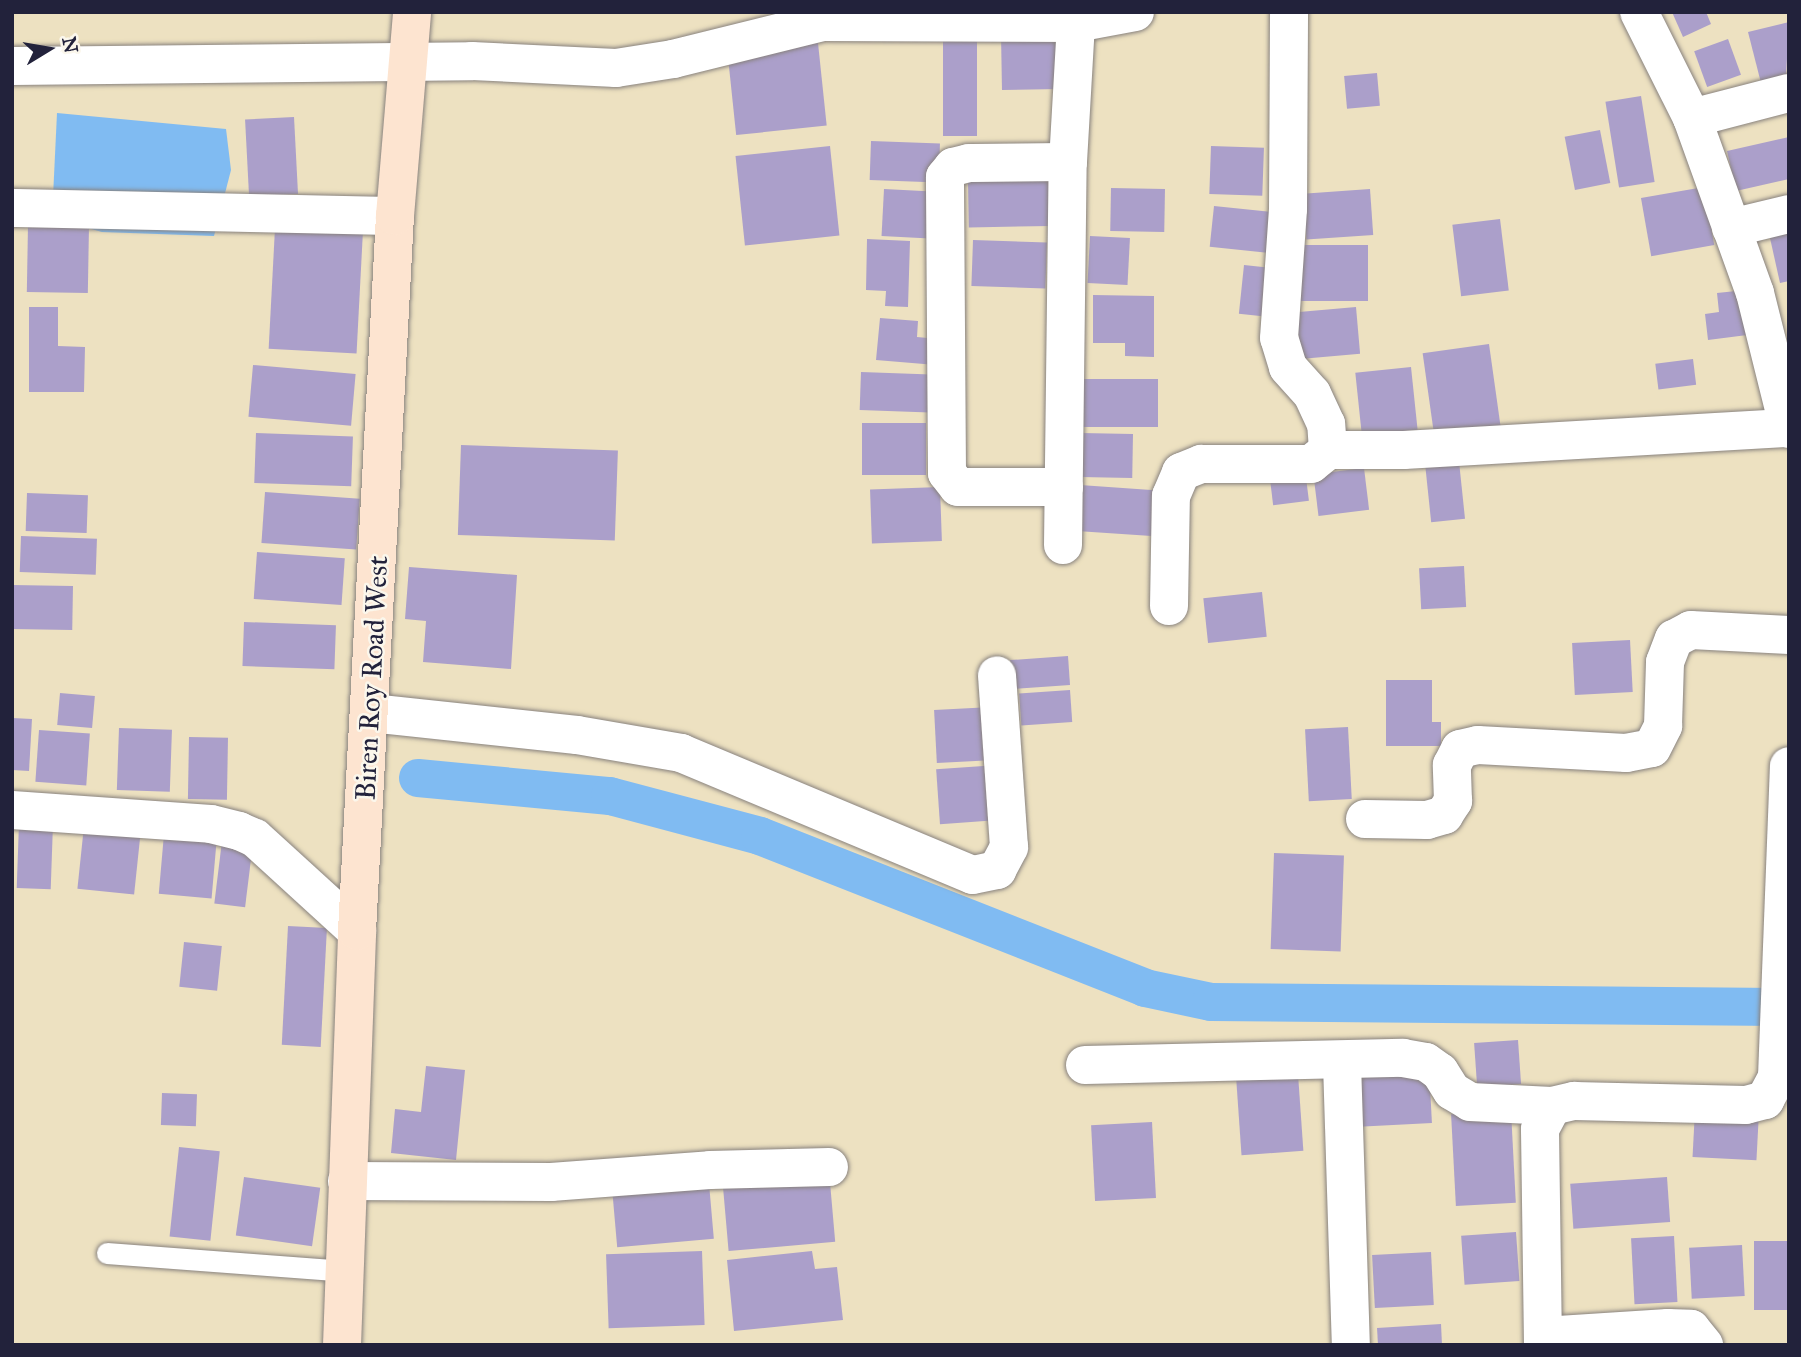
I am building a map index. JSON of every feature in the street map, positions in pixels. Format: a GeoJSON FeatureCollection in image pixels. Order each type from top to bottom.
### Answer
{"type":"FeatureCollection","features":[{"type":"Feature","properties":{"kind":"main road","name":"Biren Roy Road West"},"geometry":{"type":"LineString","coordinates":[[342,1345],[357,931],[371,712],[395,216],[410,65],[412,12]]}},
{"type":"Feature","properties":{"kind":"street"},"geometry":{"type":"LineString","coordinates":[[12,66],[410,65],[525,62],[617,68],[673,59],[813,23],[955,18],[1076,23],[1135,12]]}},
{"type":"Feature","properties":{"kind":"street"},"geometry":{"type":"LineString","coordinates":[[1289,12],[1288,209],[1279,338],[1288,367],[1312,394],[1326,424],[1328,450]]}},
{"type":"Feature","properties":{"kind":"street"},"geometry":{"type":"LineString","coordinates":[[1169,606],[1171,496],[1181,472],[1201,464],[1311,464],[1328,450],[1789,429],[1755,293],[1692,118],[1639,12]]}},
{"type":"Feature","properties":{"kind":"street"},"geometry":{"type":"LineString","coordinates":[[1063,545],[1068,162],[1076,23]]}},
{"type":"Feature","properties":{"kind":"street"},"geometry":{"type":"LineString","coordinates":[[1692,118],[1789,93]]}},
{"type":"Feature","properties":{"kind":"street"},"geometry":{"type":"LineString","coordinates":[[1064,487],[958,487],[947,473],[945,177],[953,167],[969,163],[1068,162]]}},
{"type":"Feature","properties":{"kind":"street"},"geometry":{"type":"LineString","coordinates":[[12,208],[395,216]]}},
{"type":"Feature","properties":{"kind":"street"},"geometry":{"type":"LineString","coordinates":[[1731,228],[1789,214]]}},
{"type":"Feature","properties":{"kind":"street"},"geometry":{"type":"LineString","coordinates":[[1365,819],[1427,820],[1444,815],[1453,801],[1452,765],[1460,749],[1478,745],[1626,753],[1652,748],[1663,726],[1665,662],[1674,639],[1691,630],[1789,635]]}},
{"type":"Feature","properties":{"kind":"street"},"geometry":{"type":"LineString","coordinates":[[371,712],[577,736],[681,753],[973,875],[997,870],[1009,847],[997,676]]}},
{"type":"Feature","properties":{"kind":"street"},"geometry":{"type":"LineString","coordinates":[[1085,1065],[1342,1063],[1404,1058],[1426,1062],[1440,1072],[1452,1091],[1469,1102],[1552,1107],[1574,1101],[1777,1107],[1789,766]]}},
{"type":"Feature","properties":{"kind":"street"},"geometry":{"type":"LineString","coordinates":[[12,810],[211,824],[239,831],[255,838],[357,931]]}},
{"type":"Feature","properties":{"kind":"street"},"geometry":{"type":"LineString","coordinates":[[1342,1063],[1351,1345]]}},
{"type":"Feature","properties":{"kind":"street"},"geometry":{"type":"LineString","coordinates":[[1552,1107],[1540,1129],[1543,1341],[1668,1328],[1691,1329],[1704,1345]]}},
{"type":"Feature","properties":{"kind":"street"},"geometry":{"type":"LineString","coordinates":[[347,1181],[551,1182],[604,1175],[830,1167]]}},
{"type":"Feature","properties":{"kind":"lane"},"geometry":{"type":"LineString","coordinates":[[107,1253],[344,1271]]}},
{"type":"Feature","properties":{"kind":"water"},"geometry":{"type":"Polygon","coordinates":[[[57,113],[226,129],[231,170],[214,236],[102,232],[52,218],[57,113]]]}},
{"type":"Feature","properties":{"kind":"building"},"geometry":{"type":"Polygon","coordinates":[[[1672,12],[1706,12],[1711,24],[1683,37],[1672,12]]]}},
{"type":"Feature","properties":{"kind":"building"},"geometry":{"type":"Polygon","coordinates":[[[1789,22],[1786,77],[1761,83],[1748,32],[1789,22]]]}},
{"type":"Feature","properties":{"kind":"building"},"geometry":{"type":"Polygon","coordinates":[[[943,32],[977,32],[977,136],[943,136],[943,32]]]}},
{"type":"Feature","properties":{"kind":"building"},"geometry":{"type":"Polygon","coordinates":[[[1060,33],[1061,89],[1002,90],[1001,34],[1060,33]]]}},
{"type":"Feature","properties":{"kind":"building"},"geometry":{"type":"Polygon","coordinates":[[[1728,39],[1741,75],[1707,87],[1694,51],[1728,39]]]}},
{"type":"Feature","properties":{"kind":"building"},"geometry":{"type":"Polygon","coordinates":[[[818,43],[827,126],[736,135],[727,53],[818,43]]]}},
{"type":"Feature","properties":{"kind":"building"},"geometry":{"type":"Polygon","coordinates":[[[1377,73],[1380,106],[1347,109],[1344,76],[1377,73]]]}},
{"type":"Feature","properties":{"kind":"building"},"geometry":{"type":"Polygon","coordinates":[[[1641,96],[1655,182],[1619,188],[1605,102],[1641,96]]]}},
{"type":"Feature","properties":{"kind":"building"},"geometry":{"type":"Polygon","coordinates":[[[294,117],[298,194],[249,196],[245,120],[294,117]]]}},
{"type":"Feature","properties":{"kind":"building"},"geometry":{"type":"Polygon","coordinates":[[[1600,130],[1610,183],[1575,190],[1565,137],[1600,130]]]}},
{"type":"Feature","properties":{"kind":"building"},"geometry":{"type":"Polygon","coordinates":[[[1789,137],[1789,179],[1736,191],[1727,151],[1789,137]]]}},
{"type":"Feature","properties":{"kind":"building"},"geometry":{"type":"Polygon","coordinates":[[[871,141],[940,143],[939,182],[870,180],[871,141]]]}},
{"type":"Feature","properties":{"kind":"building"},"geometry":{"type":"Polygon","coordinates":[[[830,146],[839,236],[745,245],[736,156],[830,146]]]}},
{"type":"Feature","properties":{"kind":"building"},"geometry":{"type":"Polygon","coordinates":[[[1211,146],[1264,148],[1262,196],[1209,194],[1211,146]]]}},
{"type":"Feature","properties":{"kind":"building"},"geometry":{"type":"Polygon","coordinates":[[[1050,180],[1051,226],[969,227],[968,181],[1050,180]]]}},
{"type":"Feature","properties":{"kind":"building"},"geometry":{"type":"Polygon","coordinates":[[[1704,187],[1714,245],[1651,256],[1641,198],[1704,187]]]}},
{"type":"Feature","properties":{"kind":"building"},"geometry":{"type":"Polygon","coordinates":[[[1111,188],[1165,189],[1164,232],[1110,231],[1111,188]]]}},
{"type":"Feature","properties":{"kind":"building"},"geometry":{"type":"Polygon","coordinates":[[[884,189],[937,192],[934,239],[882,236],[884,189]]]}},
{"type":"Feature","properties":{"kind":"building"},"geometry":{"type":"Polygon","coordinates":[[[1370,189],[1373,235],[1306,240],[1303,194],[1370,189]]]}},
{"type":"Feature","properties":{"kind":"building"},"geometry":{"type":"Polygon","coordinates":[[[1214,206],[1274,212],[1269,253],[1210,247],[1214,206]]]}},
{"type":"Feature","properties":{"kind":"building"},"geometry":{"type":"Polygon","coordinates":[[[1500,219],[1509,290],[1461,296],[1452,225],[1500,219]]]}},
{"type":"Feature","properties":{"kind":"building"},"geometry":{"type":"Polygon","coordinates":[[[28,225],[89,226],[88,293],[27,292],[28,225]]]}},
{"type":"Feature","properties":{"kind":"building"},"geometry":{"type":"Polygon","coordinates":[[[1789,225],[1789,281],[1780,283],[1768,229],[1789,225]]]}},
{"type":"Feature","properties":{"kind":"building"},"geometry":{"type":"Polygon","coordinates":[[[275,228],[363,233],[357,353],[269,349],[275,228]]]}},
{"type":"Feature","properties":{"kind":"building"},"geometry":{"type":"Polygon","coordinates":[[[1090,236],[1130,238],[1127,285],[1088,283],[1090,236]]]}},
{"type":"Feature","properties":{"kind":"building"},"geometry":{"type":"Polygon","coordinates":[[[867,239],[910,241],[908,307],[885,306],[886,291],[866,290],[867,239]]]}},
{"type":"Feature","properties":{"kind":"building"},"geometry":{"type":"Polygon","coordinates":[[[973,240],[1047,243],[1045,289],[971,286],[973,240]]]}},
{"type":"Feature","properties":{"kind":"building"},"geometry":{"type":"Polygon","coordinates":[[[1297,245],[1368,245],[1368,301],[1297,301],[1297,245]]]}},
{"type":"Feature","properties":{"kind":"building"},"geometry":{"type":"Polygon","coordinates":[[[1244,265],[1275,268],[1270,317],[1239,314],[1244,265]]]}},
{"type":"Feature","properties":{"kind":"building"},"geometry":{"type":"Polygon","coordinates":[[[1746,290],[1755,334],[1708,340],[1705,314],[1719,312],[1717,293],[1746,290]]]}},
{"type":"Feature","properties":{"kind":"building"},"geometry":{"type":"Polygon","coordinates":[[[1093,295],[1154,296],[1154,357],[1125,356],[1125,343],[1093,343],[1093,295]]]}},
{"type":"Feature","properties":{"kind":"building"},"geometry":{"type":"Polygon","coordinates":[[[29,307],[58,307],[58,346],[85,347],[84,392],[29,392],[29,307]]]}},
{"type":"Feature","properties":{"kind":"building"},"geometry":{"type":"Polygon","coordinates":[[[1356,307],[1360,354],[1300,359],[1296,312],[1356,307]]]}},
{"type":"Feature","properties":{"kind":"building"},"geometry":{"type":"Polygon","coordinates":[[[880,318],[918,321],[917,337],[938,339],[936,365],[876,360],[880,318]]]}},
{"type":"Feature","properties":{"kind":"building"},"geometry":{"type":"Polygon","coordinates":[[[1489,344],[1501,427],[1434,437],[1423,353],[1489,344]]]}},
{"type":"Feature","properties":{"kind":"building"},"geometry":{"type":"Polygon","coordinates":[[[1693,359],[1696,385],[1658,389],[1655,364],[1693,359]]]}},
{"type":"Feature","properties":{"kind":"building"},"geometry":{"type":"Polygon","coordinates":[[[253,365],[356,374],[351,426],[248,417],[253,365]]]}},
{"type":"Feature","properties":{"kind":"building"},"geometry":{"type":"Polygon","coordinates":[[[1411,367],[1418,430],[1362,436],[1355,373],[1411,367]]]}},
{"type":"Feature","properties":{"kind":"building"},"geometry":{"type":"Polygon","coordinates":[[[861,372],[931,374],[930,412],[860,410],[861,372]]]}},
{"type":"Feature","properties":{"kind":"building"},"geometry":{"type":"Polygon","coordinates":[[[1076,379],[1158,379],[1158,427],[1076,427],[1076,379]]]}},
{"type":"Feature","properties":{"kind":"building"},"geometry":{"type":"Polygon","coordinates":[[[862,423],[926,423],[926,475],[862,475],[862,423]]]}},
{"type":"Feature","properties":{"kind":"building"},"geometry":{"type":"Polygon","coordinates":[[[256,433],[353,436],[351,486],[254,483],[256,433]]]}},
{"type":"Feature","properties":{"kind":"building"},"geometry":{"type":"Polygon","coordinates":[[[1081,433],[1133,434],[1132,478],[1080,477],[1081,433]]]}},
{"type":"Feature","properties":{"kind":"building"},"geometry":{"type":"Polygon","coordinates":[[[461,445],[618,450],[615,540],[458,535],[461,445]]]}},
{"type":"Feature","properties":{"kind":"building"},"geometry":{"type":"Polygon","coordinates":[[[1458,452],[1465,519],[1431,522],[1424,456],[1458,452]]]}},
{"type":"Feature","properties":{"kind":"building"},"geometry":{"type":"Polygon","coordinates":[[[1364,468],[1369,510],[1318,516],[1313,474],[1364,468]]]}},
{"type":"Feature","properties":{"kind":"building"},"geometry":{"type":"Polygon","coordinates":[[[1305,469],[1309,501],[1273,505],[1269,473],[1305,469]]]}},
{"type":"Feature","properties":{"kind":"building"},"geometry":{"type":"Polygon","coordinates":[[[1080,485],[1155,490],[1152,536],[1077,531],[1080,485]]]}},
{"type":"Feature","properties":{"kind":"building"},"geometry":{"type":"Polygon","coordinates":[[[940,487],[942,541],[872,543],[870,489],[940,487]]]}},
{"type":"Feature","properties":{"kind":"building"},"geometry":{"type":"Polygon","coordinates":[[[265,492],[360,499],[356,550],[261,543],[265,492]]]}},
{"type":"Feature","properties":{"kind":"building"},"geometry":{"type":"Polygon","coordinates":[[[27,493],[88,495],[87,533],[26,531],[27,493]]]}},
{"type":"Feature","properties":{"kind":"building"},"geometry":{"type":"Polygon","coordinates":[[[21,536],[97,539],[96,575],[20,572],[21,536]]]}},
{"type":"Feature","properties":{"kind":"building"},"geometry":{"type":"Polygon","coordinates":[[[257,552],[345,558],[342,605],[254,599],[257,552]]]}},
{"type":"Feature","properties":{"kind":"building"},"geometry":{"type":"Polygon","coordinates":[[[1464,566],[1466,607],[1421,609],[1419,568],[1464,566]]]}},
{"type":"Feature","properties":{"kind":"building"},"geometry":{"type":"Polygon","coordinates":[[[409,567],[517,575],[511,669],[423,662],[426,621],[405,619],[409,567]]]}},
{"type":"Feature","properties":{"kind":"building"},"geometry":{"type":"Polygon","coordinates":[[[12,585],[73,586],[72,630],[12,629],[12,585]]]}},
{"type":"Feature","properties":{"kind":"building"},"geometry":{"type":"Polygon","coordinates":[[[1262,592],[1267,637],[1208,643],[1203,598],[1262,592]]]}},
{"type":"Feature","properties":{"kind":"building"},"geometry":{"type":"Polygon","coordinates":[[[244,622],[336,625],[334,669],[242,666],[244,622]]]}},
{"type":"Feature","properties":{"kind":"building"},"geometry":{"type":"Polygon","coordinates":[[[1630,640],[1633,692],[1575,695],[1572,643],[1630,640]]]}},
{"type":"Feature","properties":{"kind":"building"},"geometry":{"type":"Polygon","coordinates":[[[1068,656],[1070,685],[1012,689],[1010,660],[1068,656]]]}},
{"type":"Feature","properties":{"kind":"building"},"geometry":{"type":"Polygon","coordinates":[[[1386,680],[1432,680],[1432,722],[1441,722],[1441,746],[1386,746],[1386,680]]]}},
{"type":"Feature","properties":{"kind":"building"},"geometry":{"type":"Polygon","coordinates":[[[1070,690],[1072,722],[1021,725],[1019,694],[1070,690]]]}},
{"type":"Feature","properties":{"kind":"building"},"geometry":{"type":"Polygon","coordinates":[[[60,693],[95,696],[92,728],[57,725],[60,693]]]}},
{"type":"Feature","properties":{"kind":"building"},"geometry":{"type":"Polygon","coordinates":[[[992,707],[995,760],[937,763],[934,710],[992,707]]]}},
{"type":"Feature","properties":{"kind":"building"},"geometry":{"type":"Polygon","coordinates":[[[12,718],[32,719],[29,771],[12,770],[12,718]]]}},
{"type":"Feature","properties":{"kind":"building"},"geometry":{"type":"Polygon","coordinates":[[[1348,727],[1352,799],[1309,801],[1305,729],[1348,727]]]}},
{"type":"Feature","properties":{"kind":"building"},"geometry":{"type":"Polygon","coordinates":[[[119,728],[172,730],[170,792],[117,790],[119,728]]]}},
{"type":"Feature","properties":{"kind":"building"},"geometry":{"type":"Polygon","coordinates":[[[39,730],[90,734],[86,785],[35,782],[39,730]]]}},
{"type":"Feature","properties":{"kind":"building"},"geometry":{"type":"Polygon","coordinates":[[[189,737],[228,738],[227,800],[188,799],[189,737]]]}},
{"type":"Feature","properties":{"kind":"building"},"geometry":{"type":"Polygon","coordinates":[[[998,765],[1002,820],[940,824],[936,769],[998,765]]]}},
{"type":"Feature","properties":{"kind":"building"},"geometry":{"type":"Polygon","coordinates":[[[19,823],[53,824],[51,889],[17,888],[19,823]]]}},
{"type":"Feature","properties":{"kind":"building"},"geometry":{"type":"Polygon","coordinates":[[[84,826],[141,832],[134,895],[77,889],[84,826]]]}},
{"type":"Feature","properties":{"kind":"building"},"geometry":{"type":"Polygon","coordinates":[[[164,834],[217,839],[212,898],[159,894],[164,834]]]}},
{"type":"Feature","properties":{"kind":"building"},"geometry":{"type":"Polygon","coordinates":[[[222,841],[253,845],[245,907],[214,904],[222,841]]]}},
{"type":"Feature","properties":{"kind":"building"},"geometry":{"type":"Polygon","coordinates":[[[1274,853],[1344,855],[1341,951],[1271,949],[1274,853]]]}},
{"type":"Feature","properties":{"kind":"building"},"geometry":{"type":"Polygon","coordinates":[[[288,926],[327,928],[321,1047],[282,1045],[288,926]]]}},
{"type":"Feature","properties":{"kind":"building"},"geometry":{"type":"Polygon","coordinates":[[[184,942],[222,946],[217,991],[179,987],[184,942]]]}},
{"type":"Feature","properties":{"kind":"building"},"geometry":{"type":"Polygon","coordinates":[[[1518,1040],[1521,1084],[1477,1087],[1474,1043],[1518,1040]]]}},
{"type":"Feature","properties":{"kind":"building"},"geometry":{"type":"Polygon","coordinates":[[[426,1066],[465,1070],[456,1160],[391,1153],[395,1109],[421,1112],[426,1066]]]}},
{"type":"Feature","properties":{"kind":"building"},"geometry":{"type":"Polygon","coordinates":[[[1429,1067],[1432,1123],[1359,1127],[1356,1071],[1429,1067]]]}},
{"type":"Feature","properties":{"kind":"building"},"geometry":{"type":"Polygon","coordinates":[[[1298,1074],[1303,1151],[1242,1155],[1236,1078],[1298,1074]]]}},
{"type":"Feature","properties":{"kind":"building"},"geometry":{"type":"Polygon","coordinates":[[[162,1093],[197,1094],[196,1126],[161,1125],[162,1093]]]}},
{"type":"Feature","properties":{"kind":"building"},"geometry":{"type":"Polygon","coordinates":[[[1695,1110],[1759,1113],[1756,1160],[1693,1157],[1695,1110]]]}},
{"type":"Feature","properties":{"kind":"building"},"geometry":{"type":"Polygon","coordinates":[[[1511,1111],[1516,1203],[1456,1206],[1451,1114],[1511,1111]]]}},
{"type":"Feature","properties":{"kind":"building"},"geometry":{"type":"Polygon","coordinates":[[[1152,1122],[1156,1198],[1095,1201],[1091,1125],[1152,1122]]]}},
{"type":"Feature","properties":{"kind":"building"},"geometry":{"type":"Polygon","coordinates":[[[179,1147],[220,1151],[210,1241],[170,1237],[179,1147]]]}},
{"type":"Feature","properties":{"kind":"building"},"geometry":{"type":"Polygon","coordinates":[[[829,1171],[835,1242],[729,1251],[722,1180],[829,1171]]]}},
{"type":"Feature","properties":{"kind":"building"},"geometry":{"type":"Polygon","coordinates":[[[708,1172],[714,1239],[617,1247],[611,1180],[708,1172]]]}},
{"type":"Feature","properties":{"kind":"building"},"geometry":{"type":"Polygon","coordinates":[[[244,1177],[320,1188],[312,1246],[236,1235],[244,1177]]]}},
{"type":"Feature","properties":{"kind":"building"},"geometry":{"type":"Polygon","coordinates":[[[1667,1177],[1670,1222],[1573,1229],[1570,1184],[1667,1177]]]}},
{"type":"Feature","properties":{"kind":"building"},"geometry":{"type":"Polygon","coordinates":[[[1516,1232],[1519,1281],[1465,1285],[1461,1236],[1516,1232]]]}},
{"type":"Feature","properties":{"kind":"building"},"geometry":{"type":"Polygon","coordinates":[[[1674,1236],[1677,1302],[1635,1304],[1631,1238],[1674,1236]]]}},
{"type":"Feature","properties":{"kind":"building"},"geometry":{"type":"Polygon","coordinates":[[[1754,1241],[1789,1241],[1789,1310],[1754,1310],[1754,1241]]]}},
{"type":"Feature","properties":{"kind":"building"},"geometry":{"type":"Polygon","coordinates":[[[1742,1245],[1745,1296],[1692,1299],[1689,1248],[1742,1245]]]}},
{"type":"Feature","properties":{"kind":"building"},"geometry":{"type":"Polygon","coordinates":[[[702,1251],[705,1325],[609,1328],[606,1254],[702,1251]]]}},
{"type":"Feature","properties":{"kind":"building"},"geometry":{"type":"Polygon","coordinates":[[[812,1251],[815,1269],[837,1267],[843,1320],[734,1331],[727,1260],[812,1251]]]}},
{"type":"Feature","properties":{"kind":"building"},"geometry":{"type":"Polygon","coordinates":[[[1431,1252],[1434,1305],[1375,1308],[1372,1255],[1431,1252]]]}},
{"type":"Feature","properties":{"kind":"building"},"geometry":{"type":"Polygon","coordinates":[[[1441,1324],[1442,1345],[1378,1345],[1377,1328],[1441,1324]]]}},
{"type":"Feature","properties":{"kind":"waterway"},"geometry":{"type":"LineString","coordinates":[[418,778],[610,796],[760,836],[1145,988],[1211,1002],[1789,1007]]}}]}
